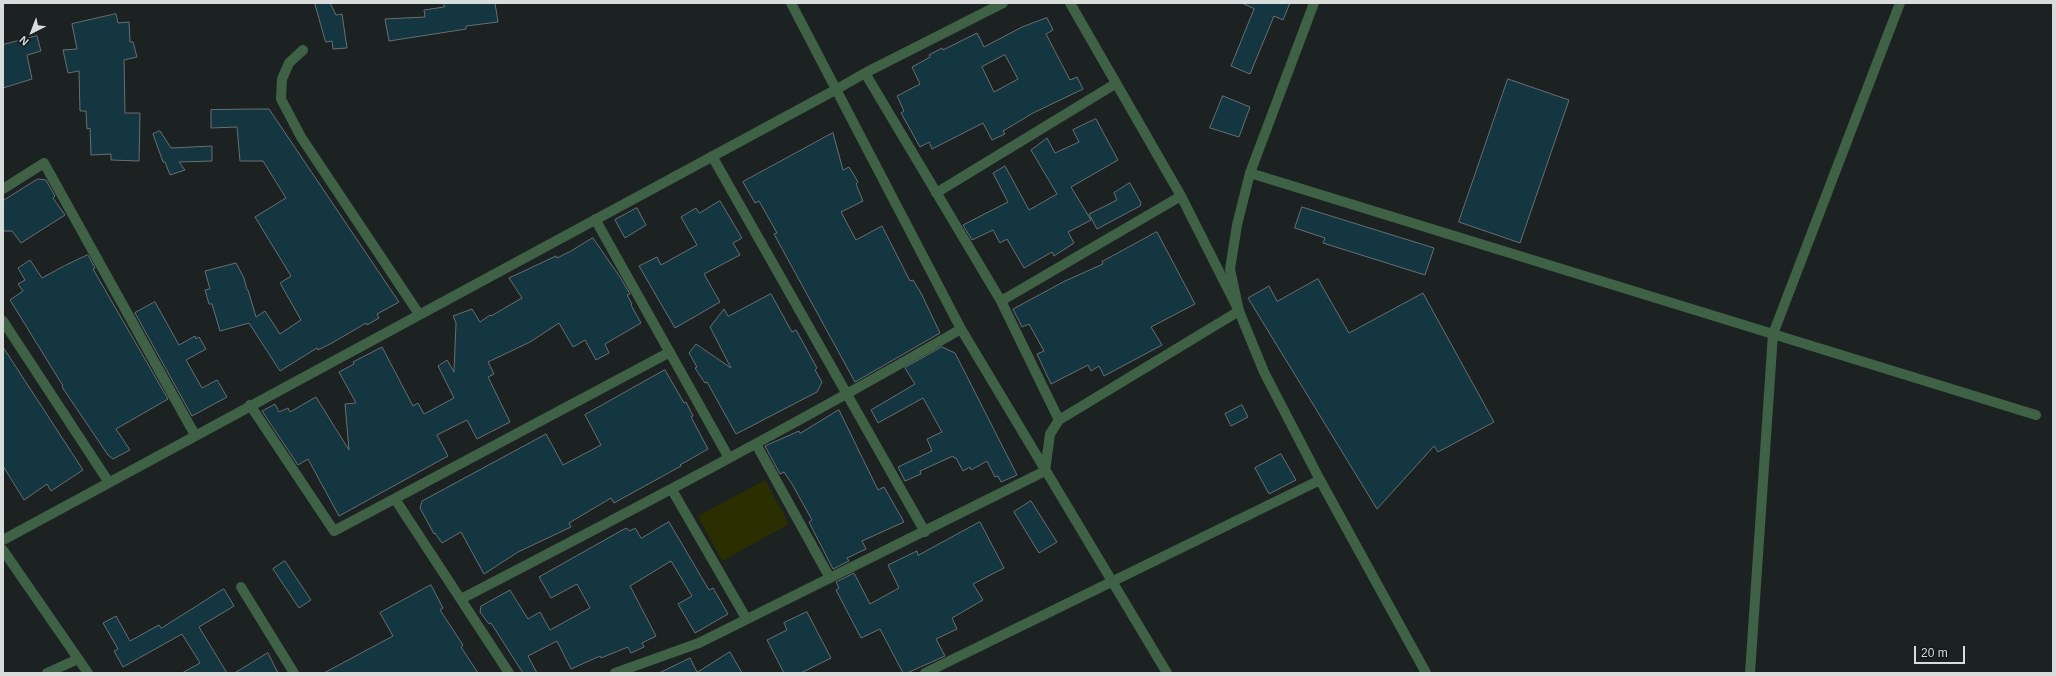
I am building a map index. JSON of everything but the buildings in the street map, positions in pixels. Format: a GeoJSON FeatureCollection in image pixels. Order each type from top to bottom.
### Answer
{"type":"FeatureCollection","features":[{"type":"Feature","properties":{"kind":"street"},"geometry":{"type":"LineString","coordinates":[[791,3],[961,329],[1167,673]]}},
{"type":"Feature","properties":{"kind":"street"},"geometry":{"type":"LineString","coordinates":[[3,540],[865,73],[1003,3]]}},
{"type":"Feature","properties":{"kind":"street"},"geometry":{"type":"LineString","coordinates":[[1070,3],[1180,196],[1239,311],[1264,372],[1320,480],[1426,673]]}},
{"type":"Feature","properties":{"kind":"street"},"geometry":{"type":"LineString","coordinates":[[1239,311],[1230,269],[1237,225],[1250,173],[1314,3]]}},
{"type":"Feature","properties":{"kind":"street"},"geometry":{"type":"LineString","coordinates":[[1750,673],[1773,334],[1900,3]]}},
{"type":"Feature","properties":{"kind":"street"},"geometry":{"type":"LineString","coordinates":[[302,50],[289,63],[282,79],[281,98],[301,137],[419,314]]}},
{"type":"Feature","properties":{"kind":"street"},"geometry":{"type":"LineString","coordinates":[[865,73],[1001,301],[1058,420]]}},
{"type":"Feature","properties":{"kind":"street"},"geometry":{"type":"LineString","coordinates":[[936,193],[1115,84]]}},
{"type":"Feature","properties":{"kind":"street"},"geometry":{"type":"LineString","coordinates":[[712,156],[925,532]]}},
{"type":"Feature","properties":{"kind":"street"},"geometry":{"type":"LineString","coordinates":[[3,189],[44,163],[195,435]]}},
{"type":"Feature","properties":{"kind":"street"},"geometry":{"type":"LineString","coordinates":[[1250,173],[2036,415]]}},
{"type":"Feature","properties":{"kind":"street"},"geometry":{"type":"LineString","coordinates":[[1001,301],[1180,196]]}},
{"type":"Feature","properties":{"kind":"street"},"geometry":{"type":"LineString","coordinates":[[595,219],[729,458]]}},
{"type":"Feature","properties":{"kind":"street"},"geometry":{"type":"LineString","coordinates":[[1045,471],[1050,434],[1058,420],[1239,311]]}},
{"type":"Feature","properties":{"kind":"street"},"geometry":{"type":"LineString","coordinates":[[3,321],[108,482]]}},
{"type":"Feature","properties":{"kind":"street"},"geometry":{"type":"LineString","coordinates":[[461,599],[672,490],[847,395],[961,329]]}},
{"type":"Feature","properties":{"kind":"street"},"geometry":{"type":"LineString","coordinates":[[250,405],[334,531],[670,352]]}},
{"type":"Feature","properties":{"kind":"street"},"geometry":{"type":"LineString","coordinates":[[756,444],[830,578]]}},
{"type":"Feature","properties":{"kind":"street"},"geometry":{"type":"LineString","coordinates":[[615,673],[699,643],[746,618],[925,532],[1045,471]]}},
{"type":"Feature","properties":{"kind":"street"},"geometry":{"type":"LineString","coordinates":[[925,673],[1320,480]]}},
{"type":"Feature","properties":{"kind":"street"},"geometry":{"type":"LineString","coordinates":[[672,490],[746,618]]}},
{"type":"Feature","properties":{"kind":"street"},"geometry":{"type":"LineString","coordinates":[[395,499],[509,673]]}},
{"type":"Feature","properties":{"kind":"street"},"geometry":{"type":"LineString","coordinates":[[3,550],[88,673]]}},
{"type":"Feature","properties":{"kind":"street"},"geometry":{"type":"LineString","coordinates":[[241,587],[294,673]]}},
{"type":"Feature","properties":{"kind":"street"},"geometry":{"type":"LineString","coordinates":[[47,673],[78,659]]}},
{"type":"Feature","properties":{"kind":"green space"},"geometry":{"type":"Polygon","coordinates":[[[765,480],[789,524],[722,561],[698,516],[765,480]]]}}]}
